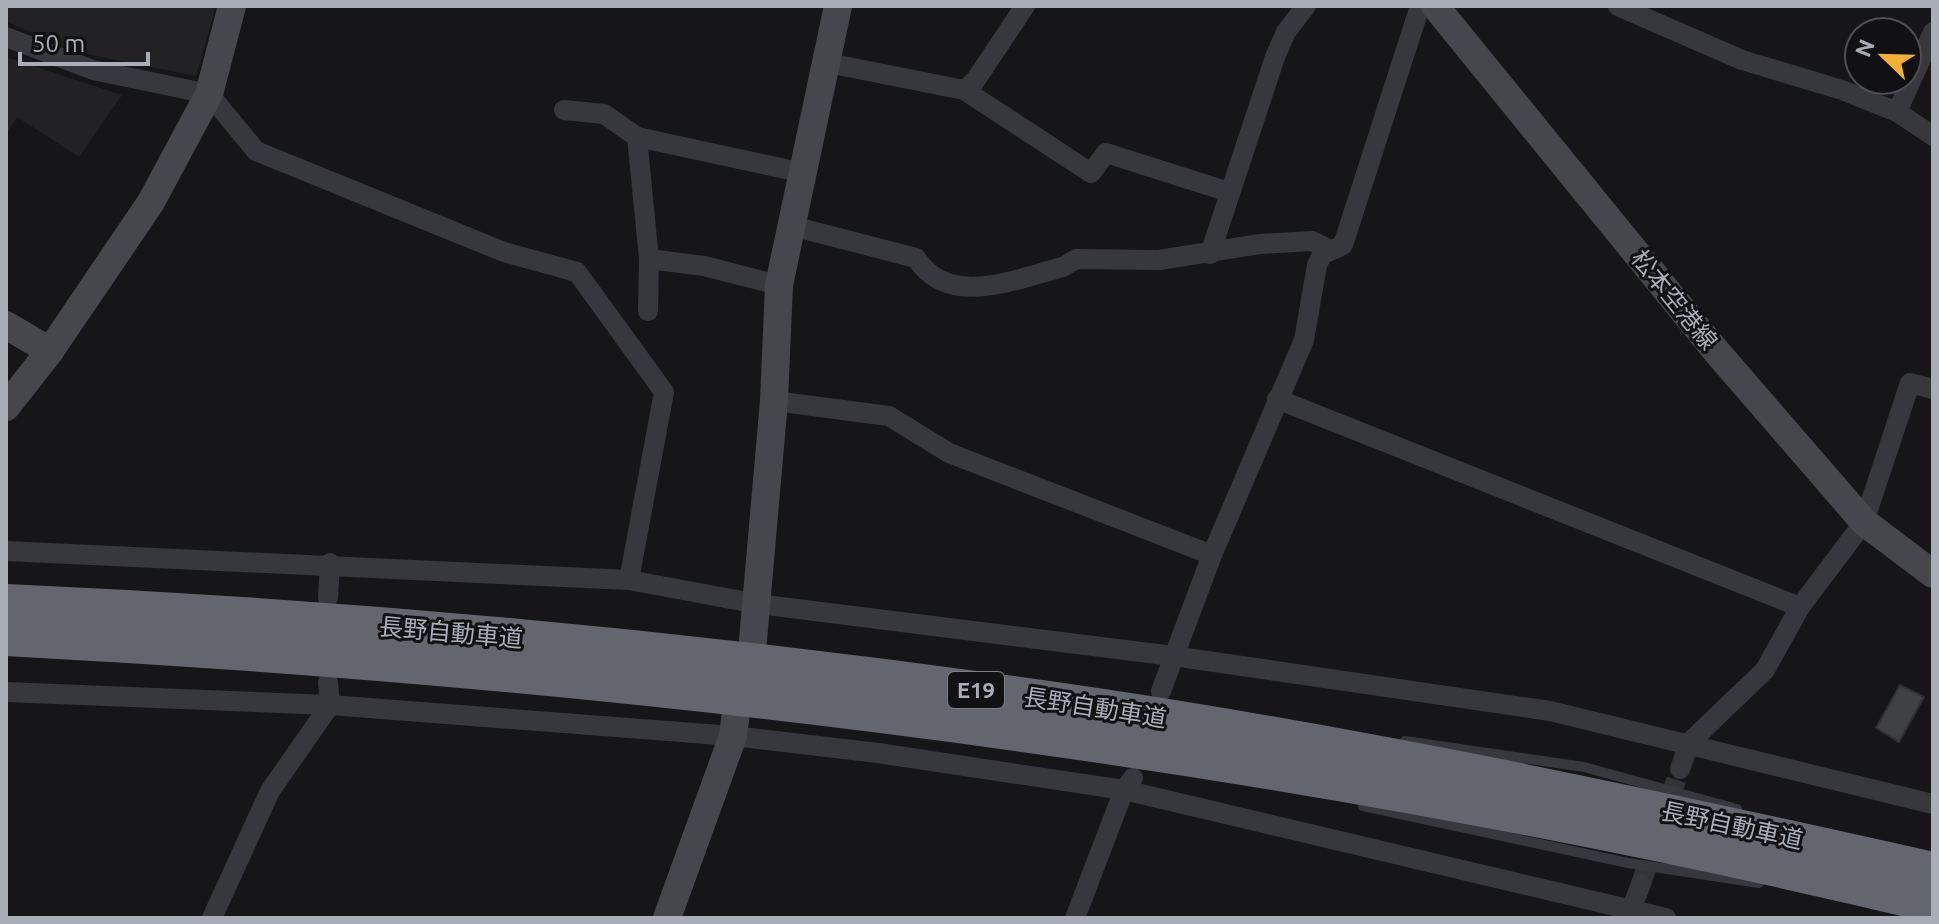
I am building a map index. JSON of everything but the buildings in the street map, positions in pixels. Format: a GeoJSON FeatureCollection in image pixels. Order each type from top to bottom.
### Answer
{"type":"FeatureCollection","features":[{"type":"Feature","properties":{"kind":"highway","name":"長野自動車道"},"geometry":{"type":"LineString","coordinates":[[6,603],[261,617],[550,642],[882,677],[1101,708],[1529,783],[1933,871]]}},
{"type":"Feature","properties":{"kind":"highway","name":"長野自動車道"},"geometry":{"type":"LineString","coordinates":[[6,637],[393,662],[877,711],[1049,735],[1506,814],[1933,904]]}},
{"type":"Feature","properties":{"kind":"street"},"geometry":{"type":"LineString","coordinates":[[6,407],[50,351],[151,202],[209,94],[232,6]]}},
{"type":"Feature","properties":{"kind":"street"},"geometry":{"type":"LineString","coordinates":[[753,640],[774,401],[779,285],[838,6]]}},
{"type":"Feature","properties":{"kind":"street"},"geometry":{"type":"LineString","coordinates":[[964,90],[975,81],[1025,6]]}},
{"type":"Feature","properties":{"kind":"street"},"geometry":{"type":"LineString","coordinates":[[1210,254],[1275,57],[1286,32],[1306,6]]}},
{"type":"Feature","properties":{"kind":"street"},"geometry":{"type":"LineString","coordinates":[[1161,691],[1212,555],[1304,340],[1317,265],[1330,250],[1343,245],[1420,6]]}},
{"type":"Feature","properties":{"kind":"street","name":"松本空港線"},"geometry":{"type":"LineString","coordinates":[[1435,6],[1705,338],[1864,522],[1933,574]]}},
{"type":"Feature","properties":{"kind":"street"},"geometry":{"type":"LineString","coordinates":[[1618,6],[1742,60],[1842,90],[1897,112],[1933,136]]}},
{"type":"Feature","properties":{"kind":"street"},"geometry":{"type":"LineString","coordinates":[[1897,112],[1933,32]]}},
{"type":"Feature","properties":{"kind":"street"},"geometry":{"type":"LineString","coordinates":[[6,37],[93,70],[209,94],[256,151],[504,252],[577,272],[664,392],[629,580]]}},
{"type":"Feature","properties":{"kind":"street"},"geometry":{"type":"LineString","coordinates":[[828,63],[964,90],[1091,173],[1106,153],[1229,192]]}},
{"type":"Feature","properties":{"kind":"street"},"geometry":{"type":"LineString","coordinates":[[564,110],[604,114],[637,137],[804,173]]}},
{"type":"Feature","properties":{"kind":"street"},"geometry":{"type":"LineString","coordinates":[[637,137],[649,259],[648,311]]}},
{"type":"Feature","properties":{"kind":"street"},"geometry":{"type":"LineString","coordinates":[[792,226],[916,258],[927,275],[970,290],[1063,267],[1076,259],[1159,260],[1260,244],[1312,241],[1330,250]]}},
{"type":"Feature","properties":{"kind":"street"},"geometry":{"type":"LineString","coordinates":[[649,259],[704,266],[779,285]]}},
{"type":"Feature","properties":{"kind":"street"},"geometry":{"type":"LineString","coordinates":[[6,325],[50,351]]}},
{"type":"Feature","properties":{"kind":"street"},"geometry":{"type":"LineString","coordinates":[[1680,769],[1689,743],[1765,670],[1800,607],[1864,522],[1910,383],[1933,389]]}},
{"type":"Feature","properties":{"kind":"street"},"geometry":{"type":"LineString","coordinates":[[1277,399],[1800,607]]}},
{"type":"Feature","properties":{"kind":"street"},"geometry":{"type":"LineString","coordinates":[[774,401],[889,416],[949,453],[1212,555]]}},
{"type":"Feature","properties":{"kind":"street"},"geometry":{"type":"LineString","coordinates":[[6,551],[330,563],[629,580],[758,604],[1173,656],[1550,711],[1933,804]]}},
{"type":"Feature","properties":{"kind":"street"},"geometry":{"type":"LineString","coordinates":[[328,598],[330,563]]}},
{"type":"Feature","properties":{"kind":"street"},"geometry":{"type":"LineString","coordinates":[[212,918],[270,791],[330,705],[328,682]]}},
{"type":"Feature","properties":{"kind":"street"},"geometry":{"type":"LineString","coordinates":[[6,692],[735,724],[878,753],[1128,784],[1629,914],[1666,918]]}},
{"type":"Feature","properties":{"kind":"street"},"geometry":{"type":"LineString","coordinates":[[667,918],[735,724]]}},
{"type":"Feature","properties":{"kind":"street"},"geometry":{"type":"LineString","coordinates":[[1075,918],[1128,784]]}},
{"type":"Feature","properties":{"kind":"street"},"geometry":{"type":"LineString","coordinates":[[1629,914],[1641,884]]}},
{"type":"Feature","properties":{"kind":"lane"},"geometry":{"type":"LineString","coordinates":[[1101,708],[1189,711],[1260,721]]}},
{"type":"Feature","properties":{"kind":"lane"},"geometry":{"type":"LineString","coordinates":[[1049,735],[1124,756],[1225,776]]}},
{"type":"Feature","properties":{"kind":"lane"},"geometry":{"type":"LineString","coordinates":[[1391,739],[1584,767],[1744,811]]}},
{"type":"Feature","properties":{"kind":"lane"},"geometry":{"type":"LineString","coordinates":[[1344,801],[1628,863],[1765,884]]}},
{"type":"Feature","properties":{"kind":"lane"},"geometry":{"type":"LineString","coordinates":[[1863,842],[1924,858],[1933,864]]}},
{"type":"Feature","properties":{"kind":"lane"},"geometry":{"type":"LineString","coordinates":[[1841,896],[1871,901],[1895,894]]}},
{"type":"Feature","properties":{"kind":"shaded area"},"geometry":{"type":"Polygon","coordinates":[[[6,6],[216,6],[196,76],[71,51],[6,21],[6,6]]]}},
{"type":"Feature","properties":{"kind":"shaded area"},"geometry":{"type":"Polygon","coordinates":[[[6,57],[122,95],[79,157],[17,117],[6,134],[6,57]]]}},
{"type":"Feature","properties":{"kind":"tunnel"},"geometry":{"type":"LineString","coordinates":[[1641,884],[1680,769]]}}]}
